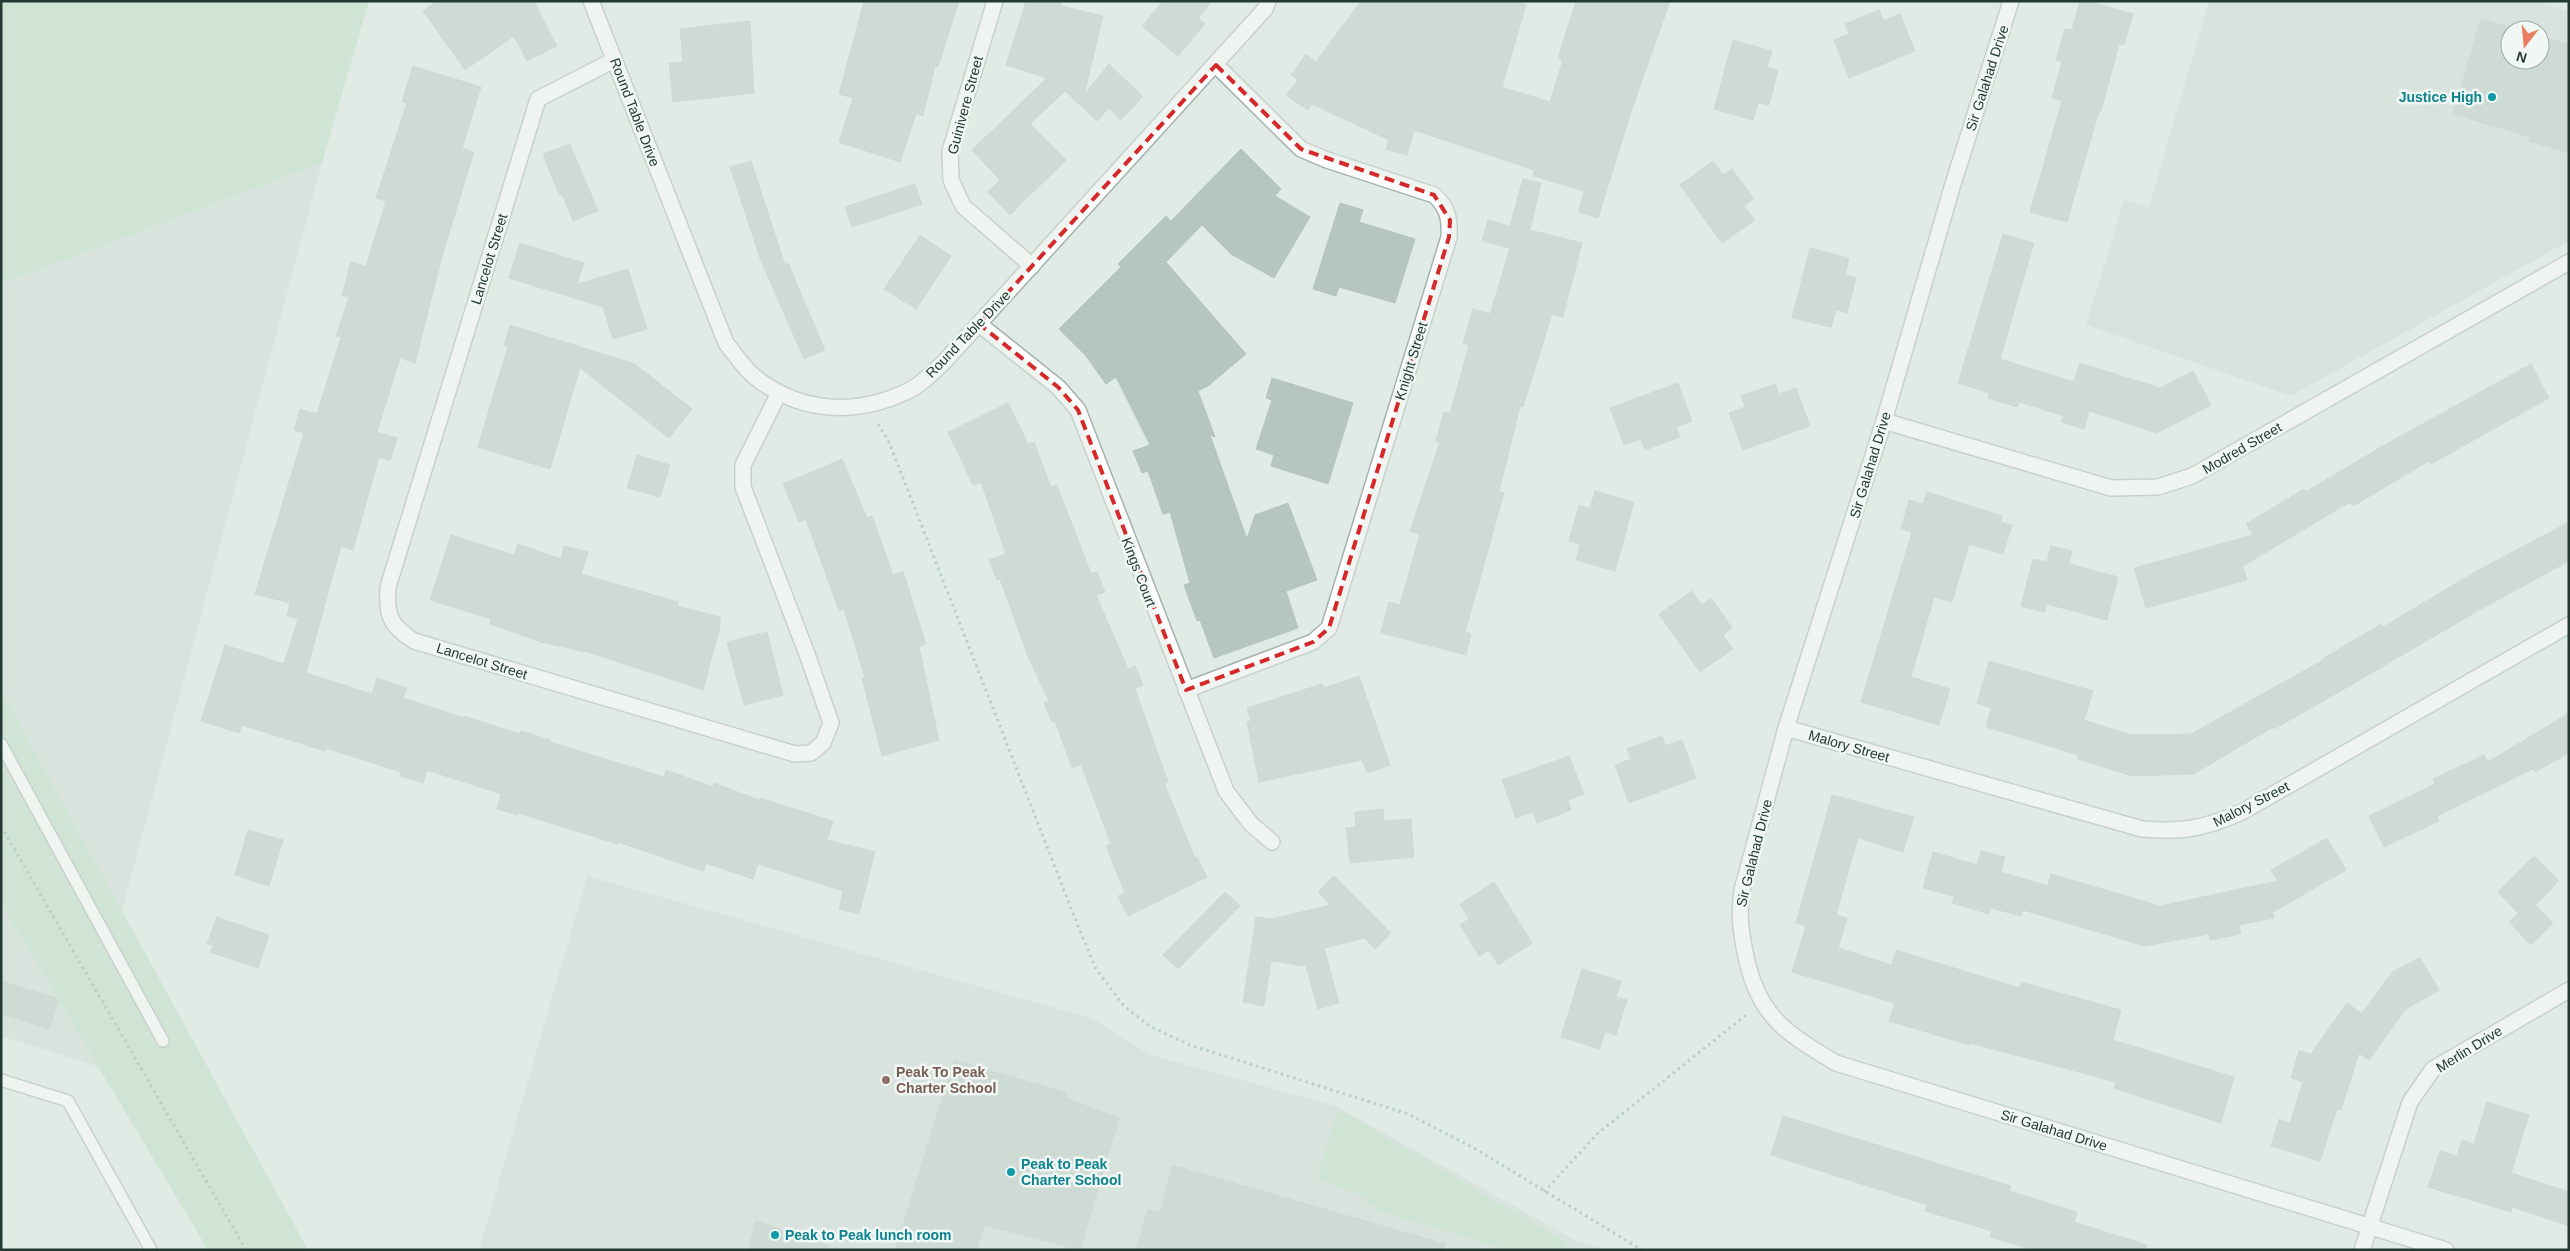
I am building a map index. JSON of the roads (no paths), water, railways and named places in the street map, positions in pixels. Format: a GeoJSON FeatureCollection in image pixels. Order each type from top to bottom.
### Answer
{"type":"FeatureCollection","features":[{"type":"Feature","properties":{"kind":"street","name":"Round Table Drive"},"geometry":{"type":"LineString","coordinates":[[592,1],[726,343],[754,377],[779,393],[813,406],[857,408],[910,391],[944,362],[1216,65],[1265,9],[1268,1]]}},
{"type":"Feature","properties":{"kind":"street","name":"Guinivere Street"},"geometry":{"type":"LineString","coordinates":[[995,1],[950,151],[951,180],[963,206],[1032,266]]}},
{"type":"Feature","properties":{"kind":"street","name":"Sir Galahad Drive"},"geometry":{"type":"LineString","coordinates":[[2012,1],[1953,184],[1884,421],[1786,728],[1742,890],[1738,918],[1749,970],[1761,1002],[1778,1023],[1798,1040],[1836,1064],[2446,1250]]}},
{"type":"Feature","properties":{"kind":"street","name":"Lancelot Street"},"geometry":{"type":"LineString","coordinates":[[614,60],[538,99],[388,587],[386,610],[398,631],[414,641],[795,754],[811,753],[824,743],[831,722],[743,488],[743,465],[779,393]]}},
{"type":"Feature","properties":{"kind":"street","name":"Knight Street"},"geometry":{"type":"LineString","coordinates":[[1186,690],[1313,642],[1329,628],[1449,237],[1450,220],[1441,201],[1434,195],[1327,160],[1301,149],[1216,65]]}},
{"type":"Feature","properties":{"kind":"street","name":"Modred Street"},"geometry":{"type":"LineString","coordinates":[[1884,421],[2110,488],[2158,487],[2192,476],[2569,262]]}},
{"type":"Feature","properties":{"kind":"street","name":"Kings Court"},"geometry":{"type":"LineString","coordinates":[[979,324],[1058,387],[1078,410],[1226,791],[1251,824],[1272,842]]}},
{"type":"Feature","properties":{"kind":"street","name":"Malory Street"},"geometry":{"type":"LineString","coordinates":[[1786,728],[2142,829],[2177,832],[2211,826],[2242,812],[2569,625]]}},
{"type":"Feature","properties":{"kind":"street","name":"Merlin Drive"},"geometry":{"type":"LineString","coordinates":[[2362,1250],[2368,1226],[2410,1102],[2433,1070],[2569,990]]}},
{"type":"Feature","properties":{"kind":"lane"},"geometry":{"type":"LineString","coordinates":[[1,744],[163,1041]]}},
{"type":"Feature","properties":{"kind":"lane"},"geometry":{"type":"LineString","coordinates":[[1,1080],[68,1101],[151,1250]]}},
{"type":"Feature","properties":{"kind":"place","name":"Justice High"},"geometry":{"type":"Point","coordinates":[2492,97]}},
{"type":"Feature","properties":{"kind":"place","name":"Peak To Peak Charter School"},"geometry":{"type":"Point","coordinates":[886,1080]}},
{"type":"Feature","properties":{"kind":"place","name":"Peak to Peak Charter School"},"geometry":{"type":"Point","coordinates":[1011,1172]}},
{"type":"Feature","properties":{"kind":"place","name":"Peak to Peak lunch room"},"geometry":{"type":"Point","coordinates":[775,1235]}}]}
